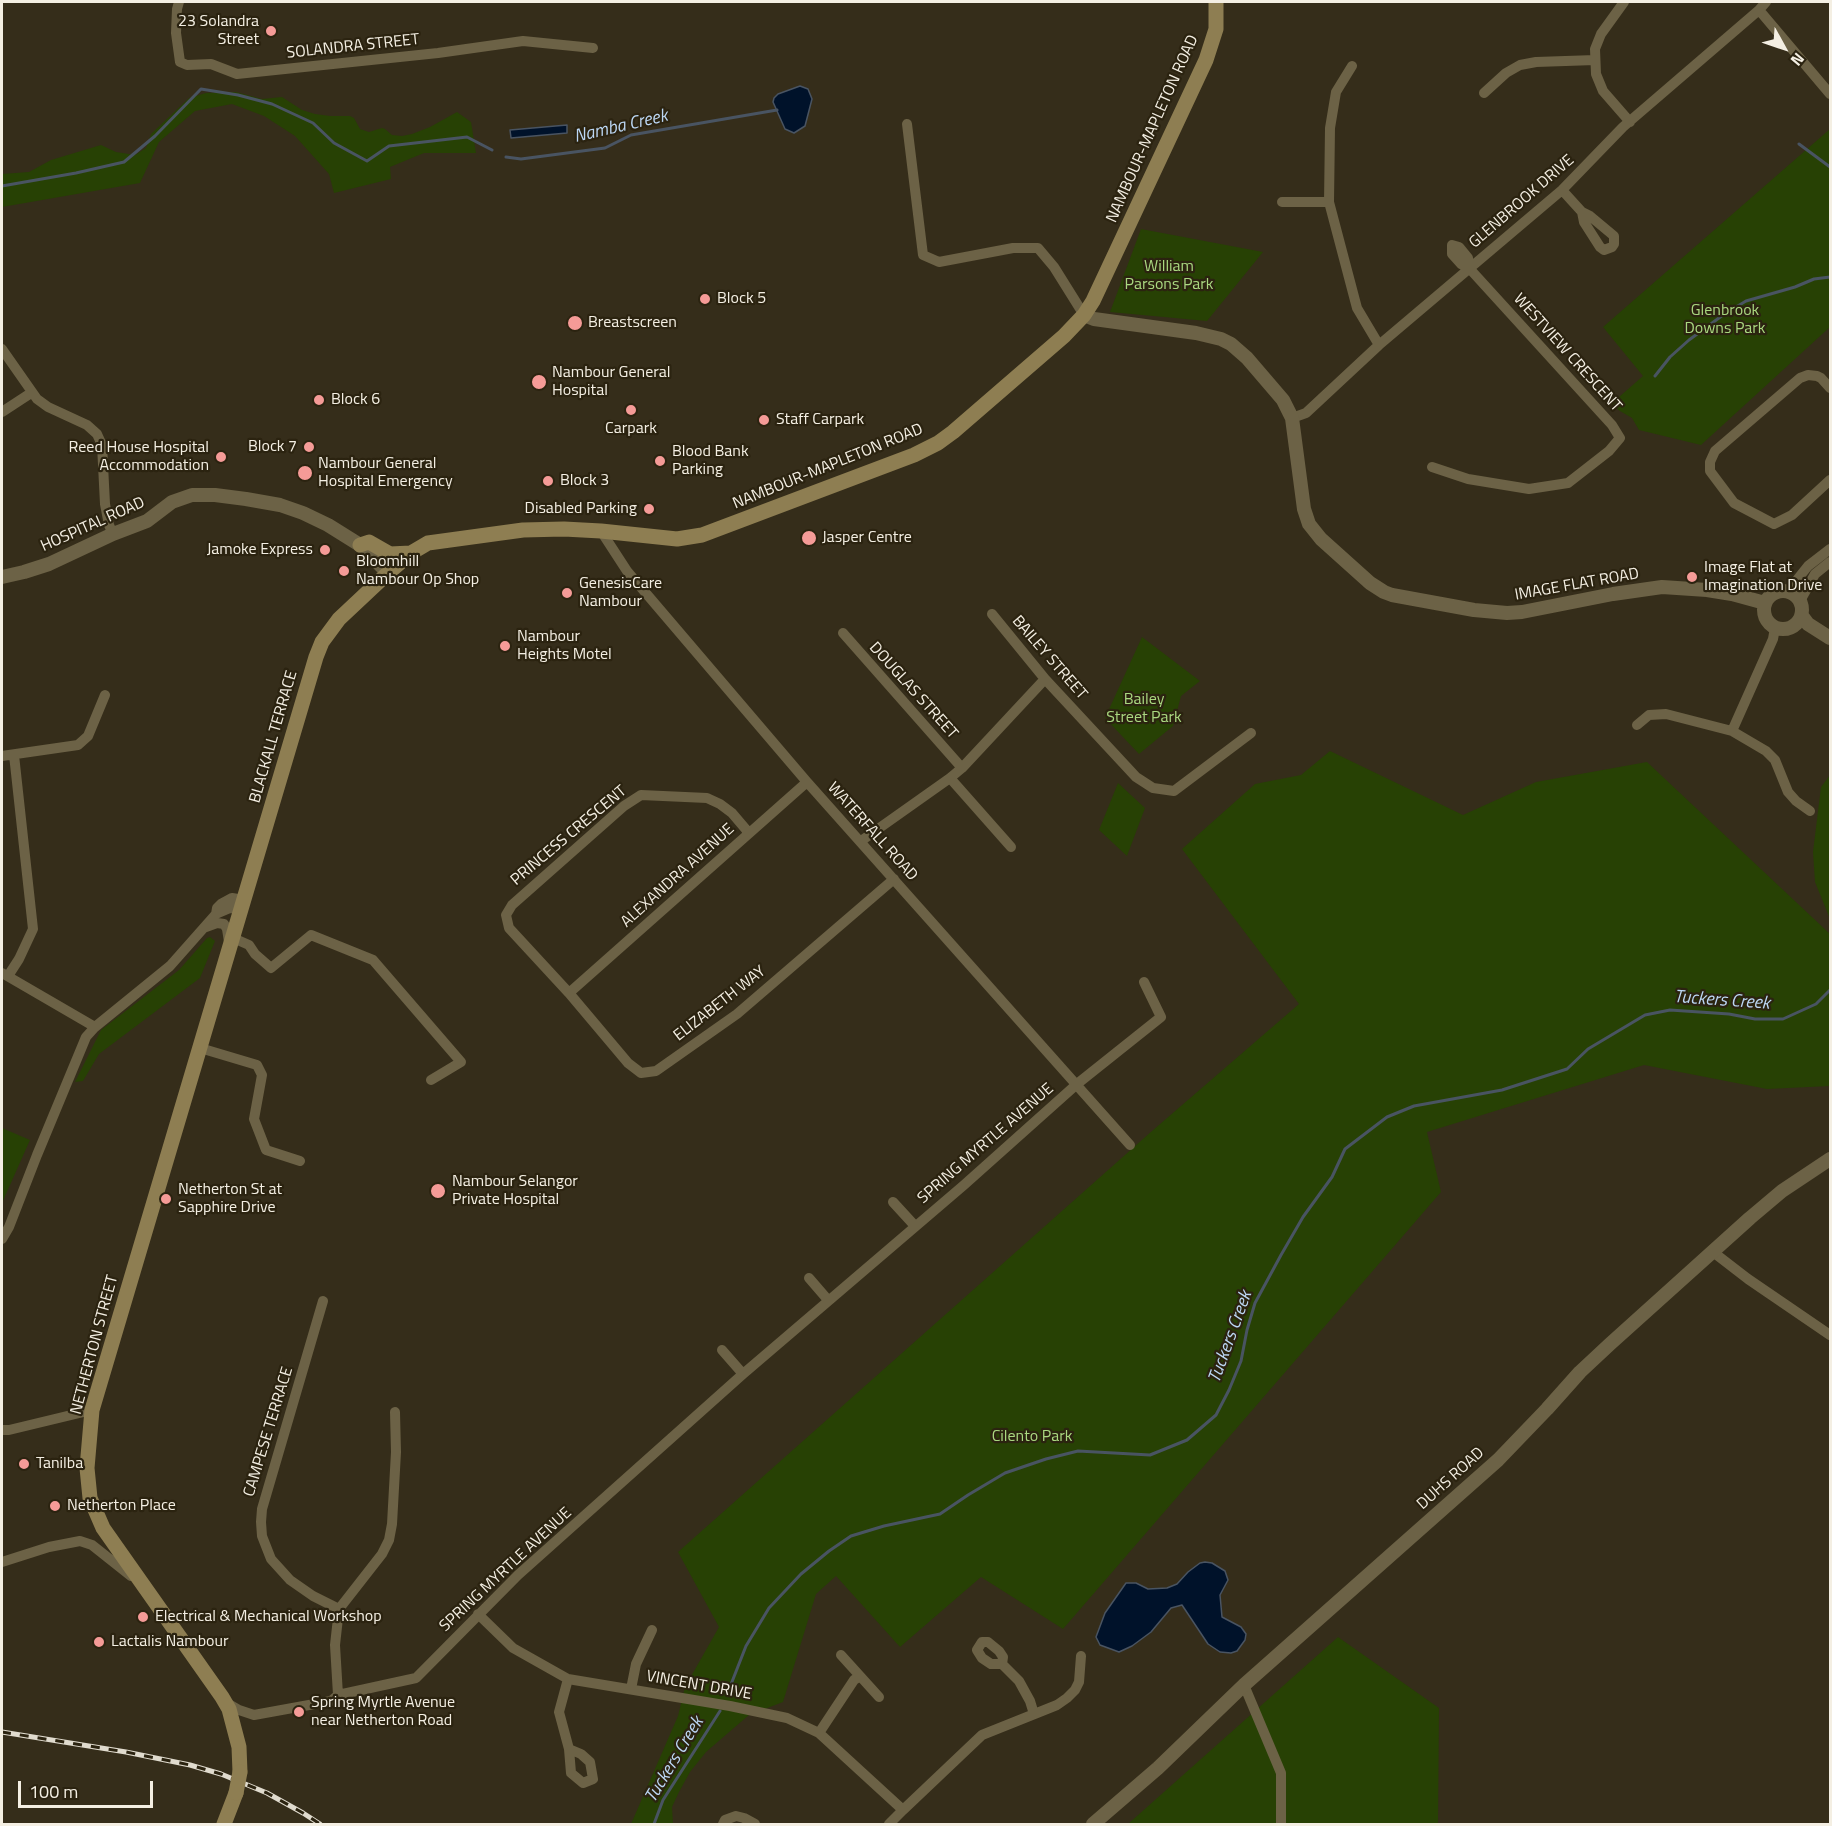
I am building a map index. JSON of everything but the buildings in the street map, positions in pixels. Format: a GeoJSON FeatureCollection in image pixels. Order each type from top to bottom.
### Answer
{"type":"FeatureCollection","features":[{"type":"Feature","properties":{"kind":"main road","name":"NAMBOUR-MAPLETON ROAD"},"geometry":{"type":"LineString","coordinates":[[388,573],[411,553],[428,543],[488,534],[553,529],[601,531],[677,539],[702,535],[914,455],[938,443],[1064,336],[1084,315],[1100,288],[1206,60],[1216,29],[1216,2]]}},
{"type":"Feature","properties":{"kind":"main road"},"geometry":{"type":"LineString","coordinates":[[360,544],[369,542],[390,554],[411,553]]}},
{"type":"Feature","properties":{"kind":"main road","name":"BLACKALL TERRACE"},"geometry":{"type":"LineString","coordinates":[[243,904],[320,648],[326,635],[339,619],[388,573]]}},
{"type":"Feature","properties":{"kind":"main road","name":"NETHERTON STREET"},"geometry":{"type":"LineString","coordinates":[[224,1824],[236,1792],[240,1772],[235,1728],[224,1700],[109,1538],[90,1498],[87,1468],[92,1410],[243,904]]}},
{"type":"Feature","properties":{"kind":"street","name":"SOLANDRA STREET"},"geometry":{"type":"LineString","coordinates":[[179,2],[176,33],[180,62],[187,66],[211,64],[237,74],[438,53],[523,41],[593,48]]}},
{"type":"Feature","properties":{"kind":"street"},"geometry":{"type":"LineString","coordinates":[[1624,2],[1601,34],[1595,49],[1595,60],[1596,74],[1603,91],[1630,122]]}},
{"type":"Feature","properties":{"kind":"street","name":"GLENBROOK DRIVE"},"geometry":{"type":"LineString","coordinates":[[1292,418],[1306,413],[1379,345],[1562,190],[1630,122],[1766,2]]}},
{"type":"Feature","properties":{"kind":"street"},"geometry":{"type":"LineString","coordinates":[[1758,10],[1830,94]]}},
{"type":"Feature","properties":{"kind":"street"},"geometry":{"type":"LineString","coordinates":[[1484,93],[1506,73],[1520,65],[1536,62],[1595,60]]}},
{"type":"Feature","properties":{"kind":"street"},"geometry":{"type":"LineString","coordinates":[[1352,66],[1336,92],[1330,128],[1329,202],[1357,308],[1379,345]]}},
{"type":"Feature","properties":{"kind":"street"},"geometry":{"type":"LineString","coordinates":[[907,124],[923,255],[939,262],[1013,248],[1038,248],[1054,267],[1084,315]]}},
{"type":"Feature","properties":{"kind":"street"},"geometry":{"type":"LineString","coordinates":[[1562,190],[1581,212]]}},
{"type":"Feature","properties":{"kind":"street"},"geometry":{"type":"LineString","coordinates":[[1282,202],[1329,202]]}},
{"type":"Feature","properties":{"kind":"street","name":"WESTVIEW CRESCENT"},"geometry":{"type":"LineString","coordinates":[[1432,467],[1468,479],[1529,489],[1568,483],[1609,451],[1620,438],[1612,425],[1469,268]]}},
{"type":"Feature","properties":{"kind":"street","name":"IMAGE FLAT ROAD"},"geometry":{"type":"LineString","coordinates":[[1084,315],[1094,319],[1196,333],[1221,339],[1231,344],[1247,358],[1283,400],[1292,418],[1304,509],[1313,531],[1370,583],[1384,592],[1474,610],[1507,613],[1662,587],[1707,590],[1765,603]]}},
{"type":"Feature","properties":{"kind":"street"},"geometry":{"type":"LineString","coordinates":[[2,349],[32,393],[48,407],[87,425],[98,434],[102,445],[105,504],[113,534]]}},
{"type":"Feature","properties":{"kind":"street"},"geometry":{"type":"LineString","coordinates":[[1830,388],[1817,376],[1808,375],[1800,378],[1715,451],[1710,462],[1710,471],[1734,503],[1774,524],[1792,515],[1830,480]]}},
{"type":"Feature","properties":{"kind":"street"},"geometry":{"type":"LineString","coordinates":[[2,412],[32,393]]}},
{"type":"Feature","properties":{"kind":"street","name":"HOSPITAL ROAD"},"geometry":{"type":"LineString","coordinates":[[2,577],[49,564],[113,534],[147,522],[172,502],[192,495],[215,495],[291,508],[328,525],[360,544],[388,573]]}},
{"type":"Feature","properties":{"kind":"street","name":"WATERFALL ROAD"},"geometry":{"type":"LineString","coordinates":[[601,531],[627,571],[807,782],[1130,1145]]}},
{"type":"Feature","properties":{"kind":"street"},"geometry":{"type":"LineString","coordinates":[[1788,591],[1808,566],[1830,549]]}},
{"type":"Feature","properties":{"kind":"street"},"geometry":{"type":"LineString","coordinates":[[1800,601],[1815,574],[1830,562]]}},
{"type":"Feature","properties":{"kind":"street"},"geometry":{"type":"LineString","coordinates":[[1802,616],[1794,626],[1781,630],[1775,628],[1770,625],[1764,615],[1765,603],[1774,593],[1788,591],[1797,596],[1802,606],[1802,616],[1808,624],[1830,638]]}},
{"type":"Feature","properties":{"kind":"street","name":"BAILEY STREET"},"geometry":{"type":"LineString","coordinates":[[992,614],[1045,679],[1136,777],[1153,788],[1174,791],[1251,733]]}},
{"type":"Feature","properties":{"kind":"street"},"geometry":{"type":"LineString","coordinates":[[1732,731],[1773,639],[1775,628]]}},
{"type":"Feature","properties":{"kind":"street","name":"DOUGLAS STREET"},"geometry":{"type":"LineString","coordinates":[[843,633],[962,768]]}},
{"type":"Feature","properties":{"kind":"street"},"geometry":{"type":"LineString","coordinates":[[861,841],[951,778],[1045,679]]}},
{"type":"Feature","properties":{"kind":"street"},"geometry":{"type":"LineString","coordinates":[[2,756],[78,745],[88,736],[105,695]]}},
{"type":"Feature","properties":{"kind":"street"},"geometry":{"type":"LineString","coordinates":[[1637,725],[1649,716],[1666,714],[1732,731],[1766,751],[1775,760],[1788,792],[1810,811]]}},
{"type":"Feature","properties":{"kind":"street"},"geometry":{"type":"LineString","coordinates":[[14,755],[33,928],[19,959],[5,974],[95,1027]]}},
{"type":"Feature","properties":{"kind":"street"},"geometry":{"type":"LineString","coordinates":[[951,778],[1011,847]]}},
{"type":"Feature","properties":{"kind":"street","name":"ALEXANDRA AVENUE"},"geometry":{"type":"LineString","coordinates":[[569,993],[807,782]]}},
{"type":"Feature","properties":{"kind":"street","name":"PRINCESS CRESCENT"},"geometry":{"type":"LineString","coordinates":[[569,993],[509,927],[506,915],[512,905],[624,806],[640,795],[707,798],[732,813],[749,833]]}},
{"type":"Feature","properties":{"kind":"street","name":"ELIZABETH WAY"},"geometry":{"type":"LineString","coordinates":[[569,993],[628,1063],[641,1073],[656,1071],[737,1014],[894,879]]}},
{"type":"Feature","properties":{"kind":"street"},"geometry":{"type":"LineString","coordinates":[[2,1239],[9,1227],[86,1037],[95,1027],[164,971],[216,914],[243,904]]}},
{"type":"Feature","properties":{"kind":"street"},"geometry":{"type":"LineString","coordinates":[[206,927],[217,923],[226,926],[232,945],[249,945],[255,954],[271,968],[310,935],[373,960],[461,1062],[431,1080]]}},
{"type":"Feature","properties":{"kind":"street","name":"SPRING MYRTLE AVENUE"},"geometry":{"type":"LineString","coordinates":[[235,1728],[254,1715],[331,1701],[338,1695],[416,1678],[518,1575],[743,1374],[1077,1084],[1161,1017],[1144,982]]}},
{"type":"Feature","properties":{"kind":"street"},"geometry":{"type":"LineString","coordinates":[[200,1048],[256,1065],[262,1075],[254,1119],[266,1150],[300,1161]]}},
{"type":"Feature","properties":{"kind":"street","name":"DUHS ROAD"},"geometry":{"type":"LineString","coordinates":[[1093,1824],[1158,1768],[1244,1685],[1498,1460],[1580,1372],[1782,1191],[1830,1159]]}},
{"type":"Feature","properties":{"kind":"street","name":"SPRING MYRTLE AVENUE"},"geometry":{"type":"LineString","coordinates":[[893,1202],[915,1226]]}},
{"type":"Feature","properties":{"kind":"street"},"geometry":{"type":"LineString","coordinates":[[1713,1252],[1748,1280],[1830,1335]]}},
{"type":"Feature","properties":{"kind":"street"},"geometry":{"type":"LineString","coordinates":[[809,1278],[828,1300]]}},
{"type":"Feature","properties":{"kind":"street","name":"CAMPESE TERRACE"},"geometry":{"type":"LineString","coordinates":[[323,1301],[261,1509],[261,1522],[262,1536],[271,1559],[277,1566],[290,1580],[312,1596],[339,1609]]}},
{"type":"Feature","properties":{"kind":"street"},"geometry":{"type":"LineString","coordinates":[[722,1350],[743,1374]]}},
{"type":"Feature","properties":{"kind":"street"},"geometry":{"type":"LineString","coordinates":[[2,1430],[92,1410]]}},
{"type":"Feature","properties":{"kind":"street"},"geometry":{"type":"LineString","coordinates":[[338,1695],[335,1645],[339,1609],[382,1554],[389,1540],[396,1452],[395,1412]]}},
{"type":"Feature","properties":{"kind":"street"},"geometry":{"type":"LineString","coordinates":[[2,1562],[50,1547],[80,1541],[92,1545],[130,1575],[152,1597]]}},
{"type":"Feature","properties":{"kind":"street","name":"VINCENT DRIVE"},"geometry":{"type":"LineString","coordinates":[[478,1614],[513,1648],[568,1679],[730,1706],[787,1718],[819,1733],[903,1810]]}},
{"type":"Feature","properties":{"kind":"street"},"geometry":{"type":"LineString","coordinates":[[630,1689],[636,1664],[652,1630]]}},
{"type":"Feature","properties":{"kind":"street"},"geometry":{"type":"LineString","coordinates":[[841,1655],[879,1698]]}},
{"type":"Feature","properties":{"kind":"street"},"geometry":{"type":"LineString","coordinates":[[890,1824],[982,1735],[1057,1704],[1075,1690],[1079,1682],[1081,1656]]}},
{"type":"Feature","properties":{"kind":"street"},"geometry":{"type":"LineString","coordinates":[[1002,1664],[1019,1681],[1034,1714]]}},
{"type":"Feature","properties":{"kind":"street"},"geometry":{"type":"LineString","coordinates":[[819,1733],[854,1680],[860,1676]]}},
{"type":"Feature","properties":{"kind":"street"},"geometry":{"type":"LineString","coordinates":[[568,1679],[559,1712],[569,1749]]}},
{"type":"Feature","properties":{"kind":"street"},"geometry":{"type":"LineString","coordinates":[[1244,1685],[1281,1773],[1281,1824]]}},
{"type":"Feature","properties":{"kind":"street"},"geometry":{"type":"LineString","coordinates":[[224,1700],[239,1710],[254,1715]]}},
{"type":"Feature","properties":{"kind":"street"},"geometry":{"type":"LineString","coordinates":[[723,1824],[725,1820],[736,1816],[755,1824]]}},
{"type":"Feature","properties":{"kind":"green space"},"geometry":{"type":"Polygon","coordinates":[[[236,92],[262,99],[282,97],[302,110],[315,114],[350,116],[354,118],[360,129],[369,132],[382,128],[392,135],[402,136],[430,127],[457,112],[471,122],[476,153],[424,153],[390,167],[391,179],[334,193],[329,174],[295,136],[264,116],[232,104],[195,111],[159,142],[140,183],[2,207],[2,174],[29,172],[51,160],[101,145],[116,152],[135,155],[146,148],[151,134],[189,98],[206,93],[236,92]]]}},
{"type":"Feature","properties":{"kind":"green space","name":"Glenbrook Downs Park"},"geometry":{"type":"Polygon","coordinates":[[[1830,129],[1830,327],[1701,445],[1639,430],[1632,418],[1611,404],[1643,376],[1603,327],[1830,129]]]}},
{"type":"Feature","properties":{"kind":"green space","name":"William Parsons Park"},"geometry":{"type":"Polygon","coordinates":[[[1141,229],[1263,252],[1207,321],[1110,312],[1141,229]]]}},
{"type":"Feature","properties":{"kind":"green space","name":"Bailey Street Park"},"geometry":{"type":"Polygon","coordinates":[[[1142,637],[1200,681],[1181,696],[1173,726],[1139,754],[1105,718],[1142,637]]]}},
{"type":"Feature","properties":{"kind":"green space","name":"Cilento Park"},"geometry":{"type":"Polygon","coordinates":[[[1330,751],[1463,815],[1536,782],[1647,762],[1830,934],[1830,1086],[1767,1089],[1644,1065],[1427,1132],[1441,1192],[1063,1629],[981,1577],[900,1647],[836,1576],[816,1594],[783,1702],[749,1715],[706,1752],[690,1772],[672,1807],[673,1824],[631,1824],[678,1716],[685,1687],[719,1627],[678,1552],[1152,1131],[1299,1004],[1182,849],[1255,784],[1301,775],[1330,751]]]}},
{"type":"Feature","properties":{"kind":"green space"},"geometry":{"type":"Polygon","coordinates":[[[1830,775],[1830,919],[1815,882],[1813,852],[1821,787],[1830,775]]]}},
{"type":"Feature","properties":{"kind":"green space"},"geometry":{"type":"Polygon","coordinates":[[[1118,783],[1145,808],[1127,856],[1099,830],[1118,783]]]}},
{"type":"Feature","properties":{"kind":"green space"},"geometry":{"type":"Polygon","coordinates":[[[210,937],[215,941],[200,978],[99,1054],[83,1081],[75,1082],[101,1030],[179,970],[210,937]]]}},
{"type":"Feature","properties":{"kind":"green space"},"geometry":{"type":"Polygon","coordinates":[[[2,1128],[30,1140],[2,1203],[2,1128]]]}},
{"type":"Feature","properties":{"kind":"green space"},"geometry":{"type":"Polygon","coordinates":[[[1338,1637],[1439,1708],[1438,1824],[1128,1824],[1338,1637]]]}},
{"type":"Feature","properties":{"kind":"water"},"geometry":{"type":"Polygon","coordinates":[[[800,86],[808,89],[812,99],[805,126],[794,133],[785,129],[773,102],[778,94],[800,86]]]}},
{"type":"Feature","properties":{"kind":"water"},"geometry":{"type":"Polygon","coordinates":[[[567,125],[567,133],[511,138],[510,130],[567,125]]]}},
{"type":"Feature","properties":{"kind":"water"},"geometry":{"type":"Polygon","coordinates":[[[1205,1562],[1212,1563],[1225,1571],[1228,1580],[1220,1595],[1222,1617],[1241,1627],[1246,1634],[1245,1640],[1237,1651],[1220,1652],[1208,1644],[1182,1605],[1171,1608],[1151,1632],[1132,1646],[1119,1652],[1100,1645],[1096,1637],[1105,1613],[1126,1583],[1136,1583],[1148,1589],[1167,1588],[1177,1584],[1188,1572],[1205,1562]]]}},
{"type":"Feature","properties":{"kind":"waterway","name":"Namba Creek"},"geometry":{"type":"LineString","coordinates":[[2,186],[124,162],[155,136],[201,89],[272,104],[313,123],[334,143],[367,161],[389,146],[467,137],[492,150]]}},
{"type":"Feature","properties":{"kind":"waterway","name":"Namba Creek"},"geometry":{"type":"LineString","coordinates":[[506,157],[521,159],[605,148],[631,135],[777,110]]}},
{"type":"Feature","properties":{"kind":"waterway"},"geometry":{"type":"LineString","coordinates":[[1799,144],[1830,167]]}},
{"type":"Feature","properties":{"kind":"waterway"},"geometry":{"type":"LineString","coordinates":[[1655,376],[1670,357],[1689,340],[1746,301],[1814,279],[1830,277]]}},
{"type":"Feature","properties":{"kind":"waterway","name":"Tuckers Creek"},"geometry":{"type":"LineString","coordinates":[[728,1692],[746,1646],[769,1608],[801,1574],[851,1536],[940,1514],[1005,1473],[1046,1459],[1078,1451],[1150,1455],[1187,1440],[1216,1415],[1241,1361],[1255,1303],[1281,1255],[1303,1217],[1332,1177],[1345,1149],[1387,1117],[1414,1106],[1502,1090],[1567,1069],[1588,1049],[1645,1015],[1670,1010],[1729,1014],[1755,1019],[1783,1019],[1816,1004],[1830,990]]}},
{"type":"Feature","properties":{"kind":"waterway","name":"Tuckers Creek"},"geometry":{"type":"LineString","coordinates":[[654,1824],[663,1800],[720,1711]]}},
{"type":"Feature","properties":{"kind":"railway"},"geometry":{"type":"LineString","coordinates":[[2,1732],[190,1765],[221,1774],[267,1793],[320,1824]]}},
{"type":"Feature","properties":{"kind":"place","name":"23 Solandra Street"},"geometry":{"type":"Point","coordinates":[271,31]}},
{"type":"Feature","properties":{"kind":"place","name":"Block 5"},"geometry":{"type":"Point","coordinates":[705,299]}},
{"type":"Feature","properties":{"kind":"place","name":"Breastscreen"},"geometry":{"type":"Point","coordinates":[575,323]}},
{"type":"Feature","properties":{"kind":"place","name":"Nambour General Hospital"},"geometry":{"type":"Point","coordinates":[539,382]}},
{"type":"Feature","properties":{"kind":"place","name":"Block 6"},"geometry":{"type":"Point","coordinates":[319,400]}},
{"type":"Feature","properties":{"kind":"place","name":"Carpark"},"geometry":{"type":"Point","coordinates":[631,410]}},
{"type":"Feature","properties":{"kind":"place","name":"Staff Carpark"},"geometry":{"type":"Point","coordinates":[764,420]}},
{"type":"Feature","properties":{"kind":"place","name":"Block 7"},"geometry":{"type":"Point","coordinates":[309,447]}},
{"type":"Feature","properties":{"kind":"place","name":"Reed House Hospital Accommodation"},"geometry":{"type":"Point","coordinates":[221,457]}},
{"type":"Feature","properties":{"kind":"place","name":"Blood Bank Parking"},"geometry":{"type":"Point","coordinates":[660,461]}},
{"type":"Feature","properties":{"kind":"place","name":"Nambour General Hospital Emergency"},"geometry":{"type":"Point","coordinates":[305,473]}},
{"type":"Feature","properties":{"kind":"place","name":"Block 3"},"geometry":{"type":"Point","coordinates":[548,481]}},
{"type":"Feature","properties":{"kind":"place","name":"Disabled Parking"},"geometry":{"type":"Point","coordinates":[649,509]}},
{"type":"Feature","properties":{"kind":"place","name":"Jasper Centre"},"geometry":{"type":"Point","coordinates":[809,538]}},
{"type":"Feature","properties":{"kind":"place","name":"Jamoke Express"},"geometry":{"type":"Point","coordinates":[325,550]}},
{"type":"Feature","properties":{"kind":"place","name":"Bloomhill Nambour Op Shop"},"geometry":{"type":"Point","coordinates":[344,571]}},
{"type":"Feature","properties":{"kind":"place","name":"Image Flat at Imagination Drive"},"geometry":{"type":"Point","coordinates":[1692,577]}},
{"type":"Feature","properties":{"kind":"place","name":"GenesisCare Nambour"},"geometry":{"type":"Point","coordinates":[567,593]}},
{"type":"Feature","properties":{"kind":"place","name":"Nambour Heights Motel"},"geometry":{"type":"Point","coordinates":[505,646]}},
{"type":"Feature","properties":{"kind":"place","name":"Nambour Selangor Private Hospital"},"geometry":{"type":"Point","coordinates":[438,1191]}},
{"type":"Feature","properties":{"kind":"place","name":"Netherton St at Sapphire Drive"},"geometry":{"type":"Point","coordinates":[166,1199]}},
{"type":"Feature","properties":{"kind":"place","name":"Tanilba"},"geometry":{"type":"Point","coordinates":[24,1464]}},
{"type":"Feature","properties":{"kind":"place","name":"Netherton Place"},"geometry":{"type":"Point","coordinates":[55,1506]}},
{"type":"Feature","properties":{"kind":"place","name":"Electrical & Mechanical Workshop"},"geometry":{"type":"Point","coordinates":[143,1617]}},
{"type":"Feature","properties":{"kind":"place","name":"Lactalis Nambour"},"geometry":{"type":"Point","coordinates":[99,1642]}},
{"type":"Feature","properties":{"kind":"place","name":"Spring Myrtle Avenue near Netherton Road"},"geometry":{"type":"Point","coordinates":[299,1712]}}]}
